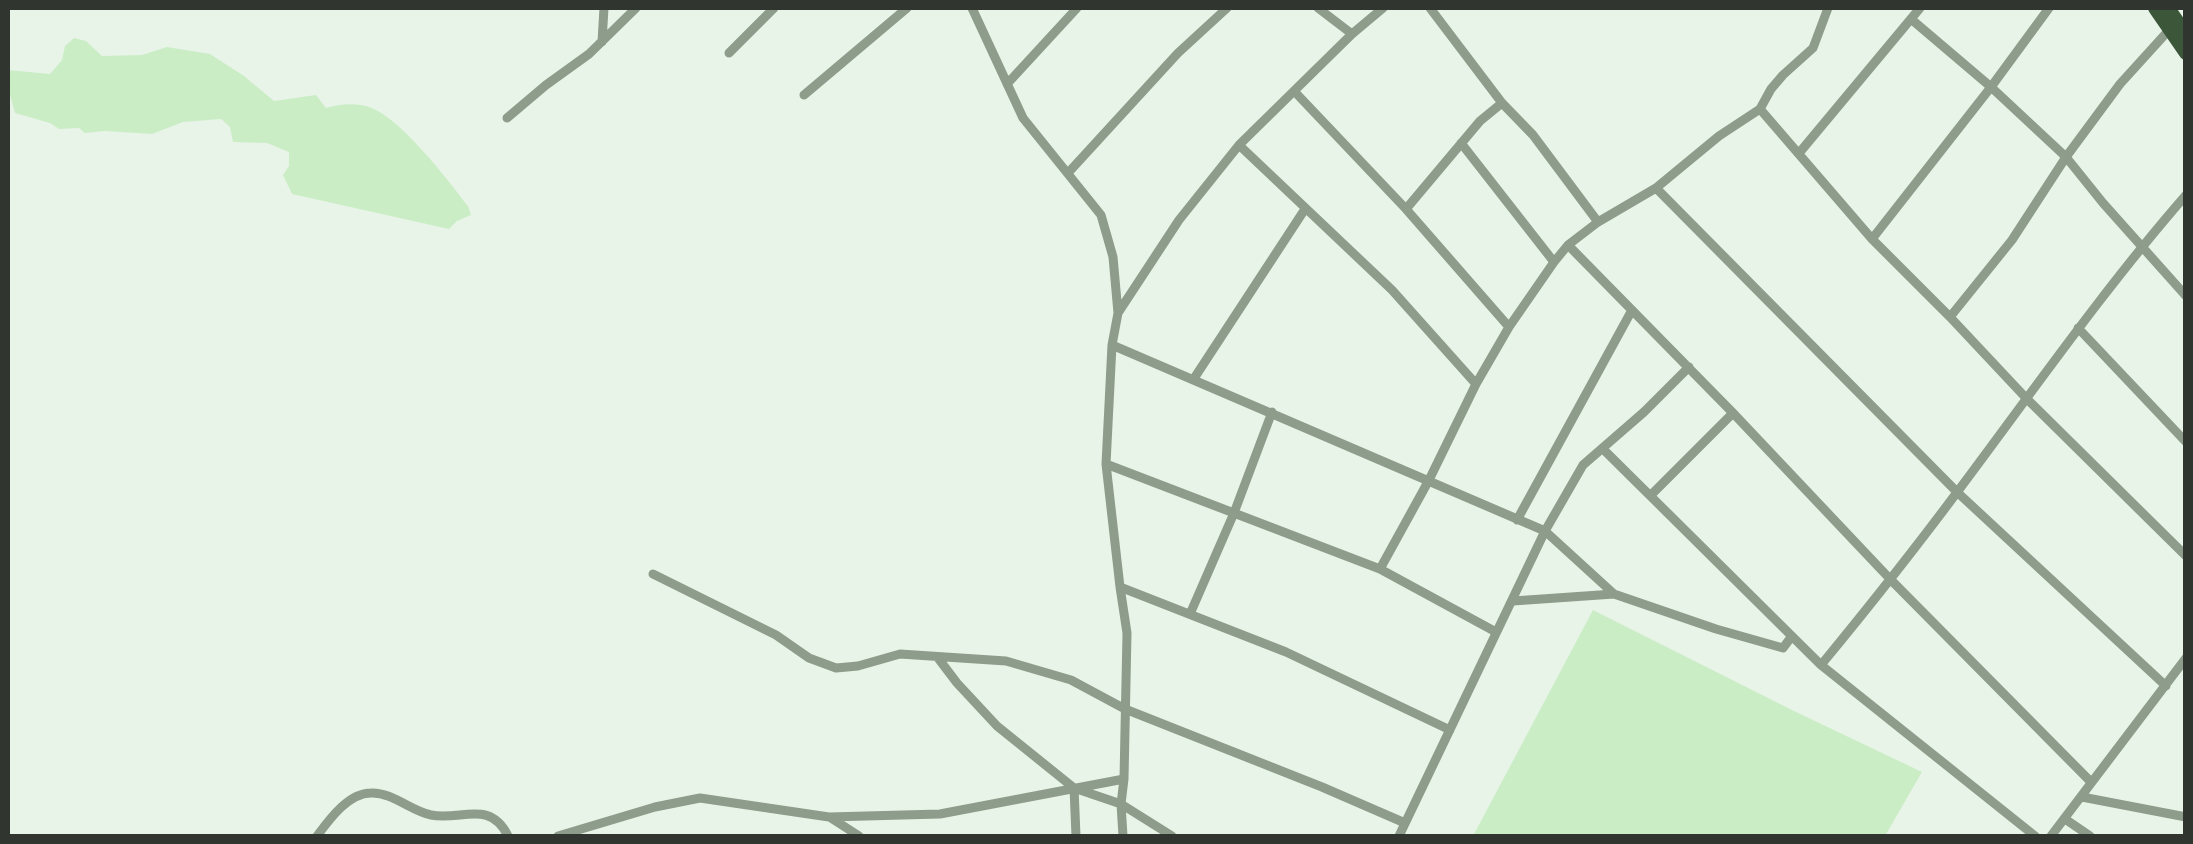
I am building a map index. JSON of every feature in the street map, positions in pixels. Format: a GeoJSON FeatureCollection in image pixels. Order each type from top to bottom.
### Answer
{"type":"FeatureCollection","features":[{"type":"Feature","properties":{"kind":"main road"},"geometry":{"type":"LineString","coordinates":[[2156,8],[2186,53]]}},
{"type":"Feature","properties":{"kind":"main road"},"geometry":{"type":"LineString","coordinates":[[2168,8],[2186,34]]}},
{"type":"Feature","properties":{"kind":"street"},"geometry":{"type":"LineString","coordinates":[[602,42],[604,8]]}},
{"type":"Feature","properties":{"kind":"street"},"geometry":{"type":"LineString","coordinates":[[507,118],[602,42],[636,8]]}},
{"type":"Feature","properties":{"kind":"street"},"geometry":{"type":"LineString","coordinates":[[729,53],[774,8]]}},
{"type":"Feature","properties":{"kind":"street"},"geometry":{"type":"LineString","coordinates":[[804,95],[908,8]]}},
{"type":"Feature","properties":{"kind":"street"},"geometry":{"type":"LineString","coordinates":[[972,8],[1023,118],[1102,215],[1113,257],[1118,313],[1112,346],[1106,464],[1127,632],[1123,836]]}},
{"type":"Feature","properties":{"kind":"street"},"geometry":{"type":"LineString","coordinates":[[1007,84],[1078,8]]}},
{"type":"Feature","properties":{"kind":"street"},"geometry":{"type":"LineString","coordinates":[[1068,173],[1178,53],[1226,8]]}},
{"type":"Feature","properties":{"kind":"street"},"geometry":{"type":"LineString","coordinates":[[1318,8],[1352,34]]}},
{"type":"Feature","properties":{"kind":"street"},"geometry":{"type":"LineString","coordinates":[[1118,313],[1178,220],[1239,145],[1382,8]]}},
{"type":"Feature","properties":{"kind":"street"},"geometry":{"type":"LineString","coordinates":[[1430,8],[1598,222]]}},
{"type":"Feature","properties":{"kind":"street"},"geometry":{"type":"LineString","coordinates":[[1380,569],[1508,327],[1554,262],[1568,245],[1598,222],[1656,188],[1719,136],[1760,109],[1783,75],[1813,48],[1828,8]]}},
{"type":"Feature","properties":{"kind":"street"},"geometry":{"type":"LineString","coordinates":[[1800,152],[1920,8]]}},
{"type":"Feature","properties":{"kind":"street"},"geometry":{"type":"LineString","coordinates":[[1872,239],[2049,8]]}},
{"type":"Feature","properties":{"kind":"street"},"geometry":{"type":"LineString","coordinates":[[1911,19],[1991,86],[2066,157],[2186,296]]}},
{"type":"Feature","properties":{"kind":"street"},"geometry":{"type":"LineString","coordinates":[[1950,317],[2012,240],[2120,84],[2170,30]]}},
{"type":"Feature","properties":{"kind":"street"},"geometry":{"type":"LineString","coordinates":[[1294,91],[1406,209],[1508,327]]}},
{"type":"Feature","properties":{"kind":"street"},"geometry":{"type":"LineString","coordinates":[[1406,209],[1480,121],[1502,103]]}},
{"type":"Feature","properties":{"kind":"street"},"geometry":{"type":"LineString","coordinates":[[1760,109],[1872,239],[2186,556]]}},
{"type":"Feature","properties":{"kind":"street"},"geometry":{"type":"LineString","coordinates":[[1461,143],[1554,262]]}},
{"type":"Feature","properties":{"kind":"street"},"geometry":{"type":"LineString","coordinates":[[1239,145],[1392,290],[1476,384]]}},
{"type":"Feature","properties":{"kind":"street"},"geometry":{"type":"LineString","coordinates":[[1656,188],[1958,492],[2166,686]]}},
{"type":"Feature","properties":{"kind":"street"},"geometry":{"type":"LineString","coordinates":[[1822,665],[1958,492],[2078,328],[2186,195]]}},
{"type":"Feature","properties":{"kind":"street"},"geometry":{"type":"LineString","coordinates":[[1193,380],[1305,208]]}},
{"type":"Feature","properties":{"kind":"street"},"geometry":{"type":"LineString","coordinates":[[1568,245],[2091,782]]}},
{"type":"Feature","properties":{"kind":"street"},"geometry":{"type":"LineString","coordinates":[[1517,520],[1632,310]]}},
{"type":"Feature","properties":{"kind":"street"},"geometry":{"type":"LineString","coordinates":[[2078,328],[2186,442]]}},
{"type":"Feature","properties":{"kind":"street"},"geometry":{"type":"LineString","coordinates":[[1112,346],[1544,531],[1614,594]]}},
{"type":"Feature","properties":{"kind":"street"},"geometry":{"type":"LineString","coordinates":[[1398,836],[1544,531],[1583,465],[1688,367]]}},
{"type":"Feature","properties":{"kind":"street"},"geometry":{"type":"LineString","coordinates":[[1190,614],[1272,412]]}},
{"type":"Feature","properties":{"kind":"street"},"geometry":{"type":"LineString","coordinates":[[1651,495],[1733,413]]}},
{"type":"Feature","properties":{"kind":"street"},"geometry":{"type":"LineString","coordinates":[[1603,449],[1822,665],[2035,836]]}},
{"type":"Feature","properties":{"kind":"street"},"geometry":{"type":"LineString","coordinates":[[1106,464],[1380,569],[1496,632]]}},
{"type":"Feature","properties":{"kind":"street"},"geometry":{"type":"LineString","coordinates":[[653,574],[776,635],[809,658],[836,668],[900,654],[1006,661],[1072,680],[1124,709],[1405,823]]}},
{"type":"Feature","properties":{"kind":"street"},"geometry":{"type":"LineString","coordinates":[[1120,587],[1286,652],[1450,730]]}},
{"type":"Feature","properties":{"kind":"street"},"geometry":{"type":"LineString","coordinates":[[1513,601],[1614,594],[1783,648],[1792,636]]}},
{"type":"Feature","properties":{"kind":"street"},"geometry":{"type":"LineString","coordinates":[[938,658],[996,726],[1074,788],[1122,804],[1172,836]]}},
{"type":"Feature","properties":{"kind":"street"},"geometry":{"type":"LineString","coordinates":[[2052,836],[2186,658]]}},
{"type":"Feature","properties":{"kind":"street"},"geometry":{"type":"LineString","coordinates":[[558,836],[654,807],[700,798],[829,816],[940,814],[1124,779]]}},
{"type":"Feature","properties":{"kind":"street"},"geometry":{"type":"LineString","coordinates":[[1074,788],[1076,836]]}},
{"type":"Feature","properties":{"kind":"street"},"geometry":{"type":"LineString","coordinates":[[316,836],[344,806],[370,792],[431,815],[479,813],[503,825],[508,836]]}},
{"type":"Feature","properties":{"kind":"street"},"geometry":{"type":"LineString","coordinates":[[2082,796],[2186,817]]}},
{"type":"Feature","properties":{"kind":"street"},"geometry":{"type":"LineString","coordinates":[[829,816],[859,836]]}},
{"type":"Feature","properties":{"kind":"street"},"geometry":{"type":"LineString","coordinates":[[2065,819],[2090,836]]}},
{"type":"Feature","properties":{"kind":"green space"},"geometry":{"type":"Polygon","coordinates":[[[74,38],[86,41],[102,56],[142,55],[167,47],[210,54],[274,101],[316,95],[326,108],[366,106],[393,121],[422,149],[471,215],[449,229],[292,194],[283,175],[289,166],[289,152],[267,143],[233,142],[230,127],[221,119],[183,122],[152,134],[85,133],[79,128],[59,129],[15,113],[8,70],[50,74],[62,60],[65,46],[74,38]]]}},
{"type":"Feature","properties":{"kind":"green space"},"geometry":{"type":"Polygon","coordinates":[[[1593,610],[1922,772],[1885,836],[1473,836],[1593,610]]]}}]}
